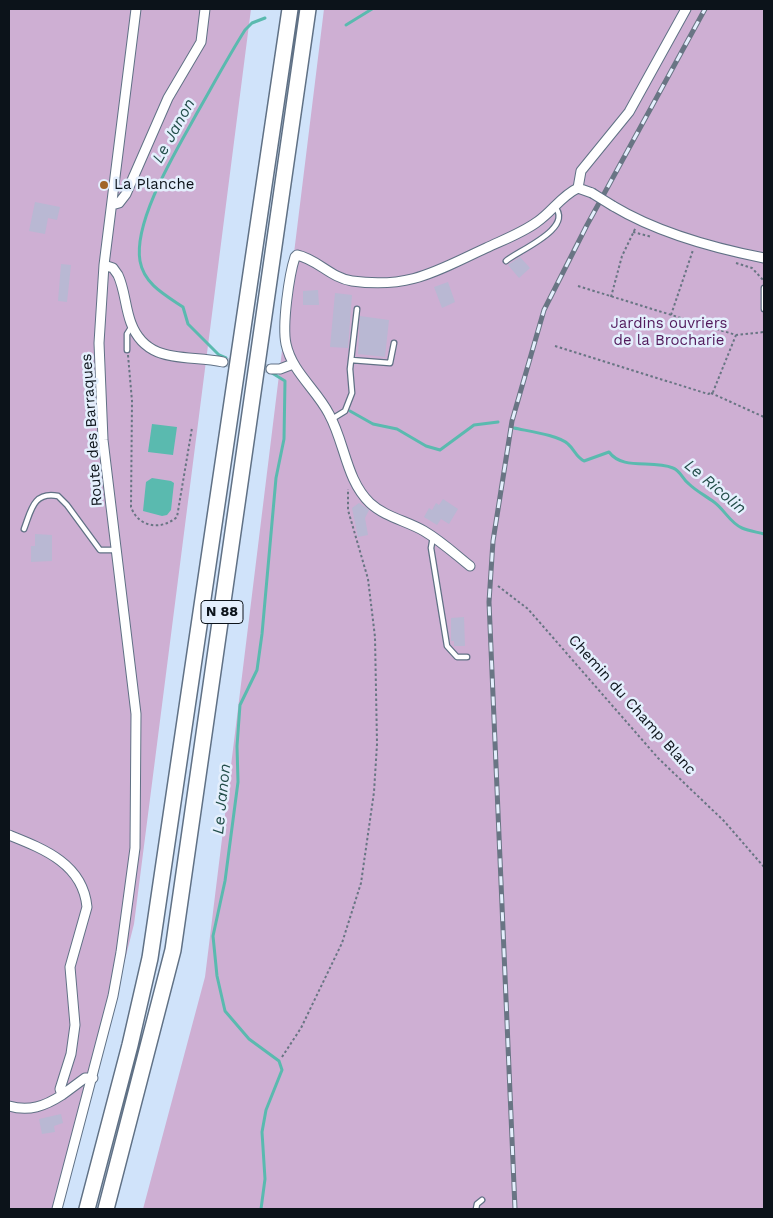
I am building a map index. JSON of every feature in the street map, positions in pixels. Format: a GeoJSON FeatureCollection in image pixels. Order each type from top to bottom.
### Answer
{"type":"FeatureCollection","features":[{"type":"Feature","properties":{"kind":"highway","name":"N 88"},"geometry":{"type":"LineString","coordinates":[[87,1209],[135,1026],[151,949],[290,9]]}},
{"type":"Feature","properties":{"kind":"highway","name":"N 88"},"geometry":{"type":"LineString","coordinates":[[106,1209],[173,950],[308,9]]}},
{"type":"Feature","properties":{"kind":"street","name":"Route des Barraques"},"geometry":{"type":"LineString","coordinates":[[57,1209],[93,1078],[121,952],[135,848],[136,714],[103,440],[99,343],[104,265],[136,9]]}},
{"type":"Feature","properties":{"kind":"street"},"geometry":{"type":"LineString","coordinates":[[112,205],[119,203],[126,194],[168,98],[198,48],[203,36],[205,9]]}},
{"type":"Feature","properties":{"kind":"street"},"geometry":{"type":"LineString","coordinates":[[470,566],[433,537],[382,512],[370,503],[352,476],[332,419],[322,400],[293,364],[286,344],[285,329],[293,260],[297,255],[306,257],[338,277],[349,280],[395,283],[446,269],[531,226],[578,188],[581,171],[628,112],[686,9]]}},
{"type":"Feature","properties":{"kind":"street"},"geometry":{"type":"LineString","coordinates":[[578,188],[592,193],[646,223],[721,250],[764,258]]}},
{"type":"Feature","properties":{"kind":"street"},"geometry":{"type":"LineString","coordinates":[[104,265],[113,268],[122,283],[132,326],[140,338],[161,354],[174,358],[223,362]]}},
{"type":"Feature","properties":{"kind":"street"},"geometry":{"type":"LineString","coordinates":[[271,369],[280,369],[293,364]]}},
{"type":"Feature","properties":{"kind":"street"},"geometry":{"type":"LineString","coordinates":[[9,835],[66,863],[76,875],[86,897],[85,918],[70,967],[75,1025],[71,1054],[60,1089],[62,1095]]}},
{"type":"Feature","properties":{"kind":"street"},"geometry":{"type":"LineString","coordinates":[[9,1106],[26,1110],[41,1106],[62,1095],[85,1078],[93,1078]]}},
{"type":"Feature","properties":{"kind":"lane"},"geometry":{"type":"LineString","coordinates":[[506,262],[549,233],[559,217],[558,211],[554,206]]}},
{"type":"Feature","properties":{"kind":"lane"},"geometry":{"type":"LineString","coordinates":[[764,288],[764,309]]}},
{"type":"Feature","properties":{"kind":"lane"},"geometry":{"type":"LineString","coordinates":[[332,419],[345,411],[350,399],[351,360],[357,309]]}},
{"type":"Feature","properties":{"kind":"lane"},"geometry":{"type":"LineString","coordinates":[[127,350],[127,334],[132,326]]}},
{"type":"Feature","properties":{"kind":"lane"},"geometry":{"type":"LineString","coordinates":[[351,360],[390,363],[394,342]]}},
{"type":"Feature","properties":{"kind":"lane"},"geometry":{"type":"LineString","coordinates":[[24,529],[34,501],[43,496],[58,496],[67,505],[100,550],[117,550]]}},
{"type":"Feature","properties":{"kind":"lane"},"geometry":{"type":"LineString","coordinates":[[433,537],[431,548],[447,646],[457,657],[467,657]]}},
{"type":"Feature","properties":{"kind":"lane"},"geometry":{"type":"LineString","coordinates":[[476,1209],[477,1204],[482,1200]]}},
{"type":"Feature","properties":{"kind":"path"},"geometry":{"type":"LineString","coordinates":[[611,297],[622,256],[636,227]]}},
{"type":"Feature","properties":{"kind":"path"},"geometry":{"type":"LineString","coordinates":[[671,316],[693,250]]}},
{"type":"Feature","properties":{"kind":"path"},"geometry":{"type":"LineString","coordinates":[[578,286],[736,335],[764,332]]}},
{"type":"Feature","properties":{"kind":"path"},"geometry":{"type":"LineString","coordinates":[[711,393],[736,335]]}},
{"type":"Feature","properties":{"kind":"path"},"geometry":{"type":"LineString","coordinates":[[555,346],[711,393],[764,417]]}},
{"type":"Feature","properties":{"kind":"path"},"geometry":{"type":"LineString","coordinates":[[127,350],[132,401],[131,507],[134,515],[145,524],[164,524],[171,522],[177,517],[192,428]]}},
{"type":"Feature","properties":{"kind":"path"},"geometry":{"type":"LineString","coordinates":[[282,1057],[301,1028],[342,943],[361,883],[374,792],[377,744],[375,636],[368,579],[348,510],[348,486],[352,476]]}},
{"type":"Feature","properties":{"kind":"path","name":"Chemin du Champ Blanc"},"geometry":{"type":"LineString","coordinates":[[498,586],[528,609],[658,758],[724,821],[764,866]]}},
{"type":"Feature","properties":{"kind":"green space"},"geometry":{"type":"Polygon","coordinates":[[[9,9],[251,9],[134,924],[62,1209],[9,1209],[9,9]]]}},
{"type":"Feature","properties":{"kind":"green space","name":"Jardins ouvriers de la Brocharie"},"geometry":{"type":"Polygon","coordinates":[[[324,9],[764,9],[764,1209],[143,1209],[205,977],[324,9]]]}},
{"type":"Feature","properties":{"kind":"shaded area"},"geometry":{"type":"Polygon","coordinates":[[[152,424],[177,427],[173,455],[148,452],[152,424]]]}},
{"type":"Feature","properties":{"kind":"shaded area"},"geometry":{"type":"Polygon","coordinates":[[[152,478],[174,483],[171,510],[167,515],[162,516],[143,511],[146,482],[152,478]]]}},
{"type":"Feature","properties":{"kind":"building"},"geometry":{"type":"Polygon","coordinates":[[[35,202],[60,207],[57,220],[48,218],[45,234],[29,231],[35,202]]]}},
{"type":"Feature","properties":{"kind":"building"},"geometry":{"type":"Polygon","coordinates":[[[520,257],[530,268],[519,278],[508,265],[520,257]]]}},
{"type":"Feature","properties":{"kind":"building"},"geometry":{"type":"Polygon","coordinates":[[[61,264],[71,265],[67,302],[58,301],[61,264]]]}},
{"type":"Feature","properties":{"kind":"building"},"geometry":{"type":"Polygon","coordinates":[[[448,282],[455,302],[442,308],[434,287],[448,282]]]}},
{"type":"Feature","properties":{"kind":"building"},"geometry":{"type":"Polygon","coordinates":[[[318,290],[319,305],[303,305],[303,291],[318,290]]]}},
{"type":"Feature","properties":{"kind":"building"},"geometry":{"type":"Polygon","coordinates":[[[335,293],[352,295],[348,348],[330,347],[335,293]]]}},
{"type":"Feature","properties":{"kind":"building"},"geometry":{"type":"Polygon","coordinates":[[[360,316],[389,320],[385,357],[358,354],[360,316]]]}},
{"type":"Feature","properties":{"kind":"building"},"geometry":{"type":"Polygon","coordinates":[[[443,499],[458,509],[449,524],[441,519],[437,525],[424,517],[429,508],[432,510],[436,503],[439,505],[443,499]]]}},
{"type":"Feature","properties":{"kind":"building"},"geometry":{"type":"Polygon","coordinates":[[[359,503],[369,510],[365,518],[368,535],[358,537],[352,508],[359,503]]]}},
{"type":"Feature","properties":{"kind":"building"},"geometry":{"type":"Polygon","coordinates":[[[35,534],[52,535],[52,561],[31,562],[31,546],[35,546],[35,534]]]}},
{"type":"Feature","properties":{"kind":"building"},"geometry":{"type":"Polygon","coordinates":[[[464,617],[465,646],[454,646],[454,641],[451,641],[451,618],[464,617]]]}},
{"type":"Feature","properties":{"kind":"building"},"geometry":{"type":"Polygon","coordinates":[[[61,1114],[63,1123],[54,1126],[55,1132],[42,1134],[39,1119],[61,1114]]]}},
{"type":"Feature","properties":{"kind":"waterway","name":"Le Janon"},"geometry":{"type":"LineString","coordinates":[[346,25],[372,9]]}},
{"type":"Feature","properties":{"kind":"waterway","name":"Le Janon"},"geometry":{"type":"LineString","coordinates":[[226,358],[219,355],[188,324],[183,307],[156,288],[146,276],[140,261],[140,244],[143,226],[150,205],[179,145],[245,30],[252,23],[265,18]]}},
{"type":"Feature","properties":{"kind":"waterway","name":"Le Janon"},"geometry":{"type":"LineString","coordinates":[[261,1209],[265,1179],[262,1132],[266,1110],[282,1070],[279,1061],[249,1039],[225,1011],[217,976],[213,936],[225,881],[238,782],[237,746],[240,705],[257,670],[276,478],[284,439],[285,381],[272,373]]}},
{"type":"Feature","properties":{"kind":"waterway","name":"Le Ricolin"},"geometry":{"type":"LineString","coordinates":[[350,411],[373,424],[397,429],[426,446],[440,450],[474,425],[498,422]]}},
{"type":"Feature","properties":{"kind":"waterway","name":"Le Ricolin"},"geometry":{"type":"LineString","coordinates":[[514,428],[558,438],[570,446],[584,461],[609,452],[615,458],[622,461],[656,464],[673,468],[692,487],[718,505],[738,526],[764,534]]}},
{"type":"Feature","properties":{"kind":"tunnel"},"geometry":{"type":"LineString","coordinates":[[223,362],[271,369]]}},
{"type":"Feature","properties":{"kind":"railway"},"geometry":{"type":"LineString","coordinates":[[515,1209],[489,602],[493,541],[512,421],[544,310],[587,225],[705,9]]}},
{"type":"Feature","properties":{"kind":"place","name":"La Planche"},"geometry":{"type":"Point","coordinates":[104,185]}}]}
